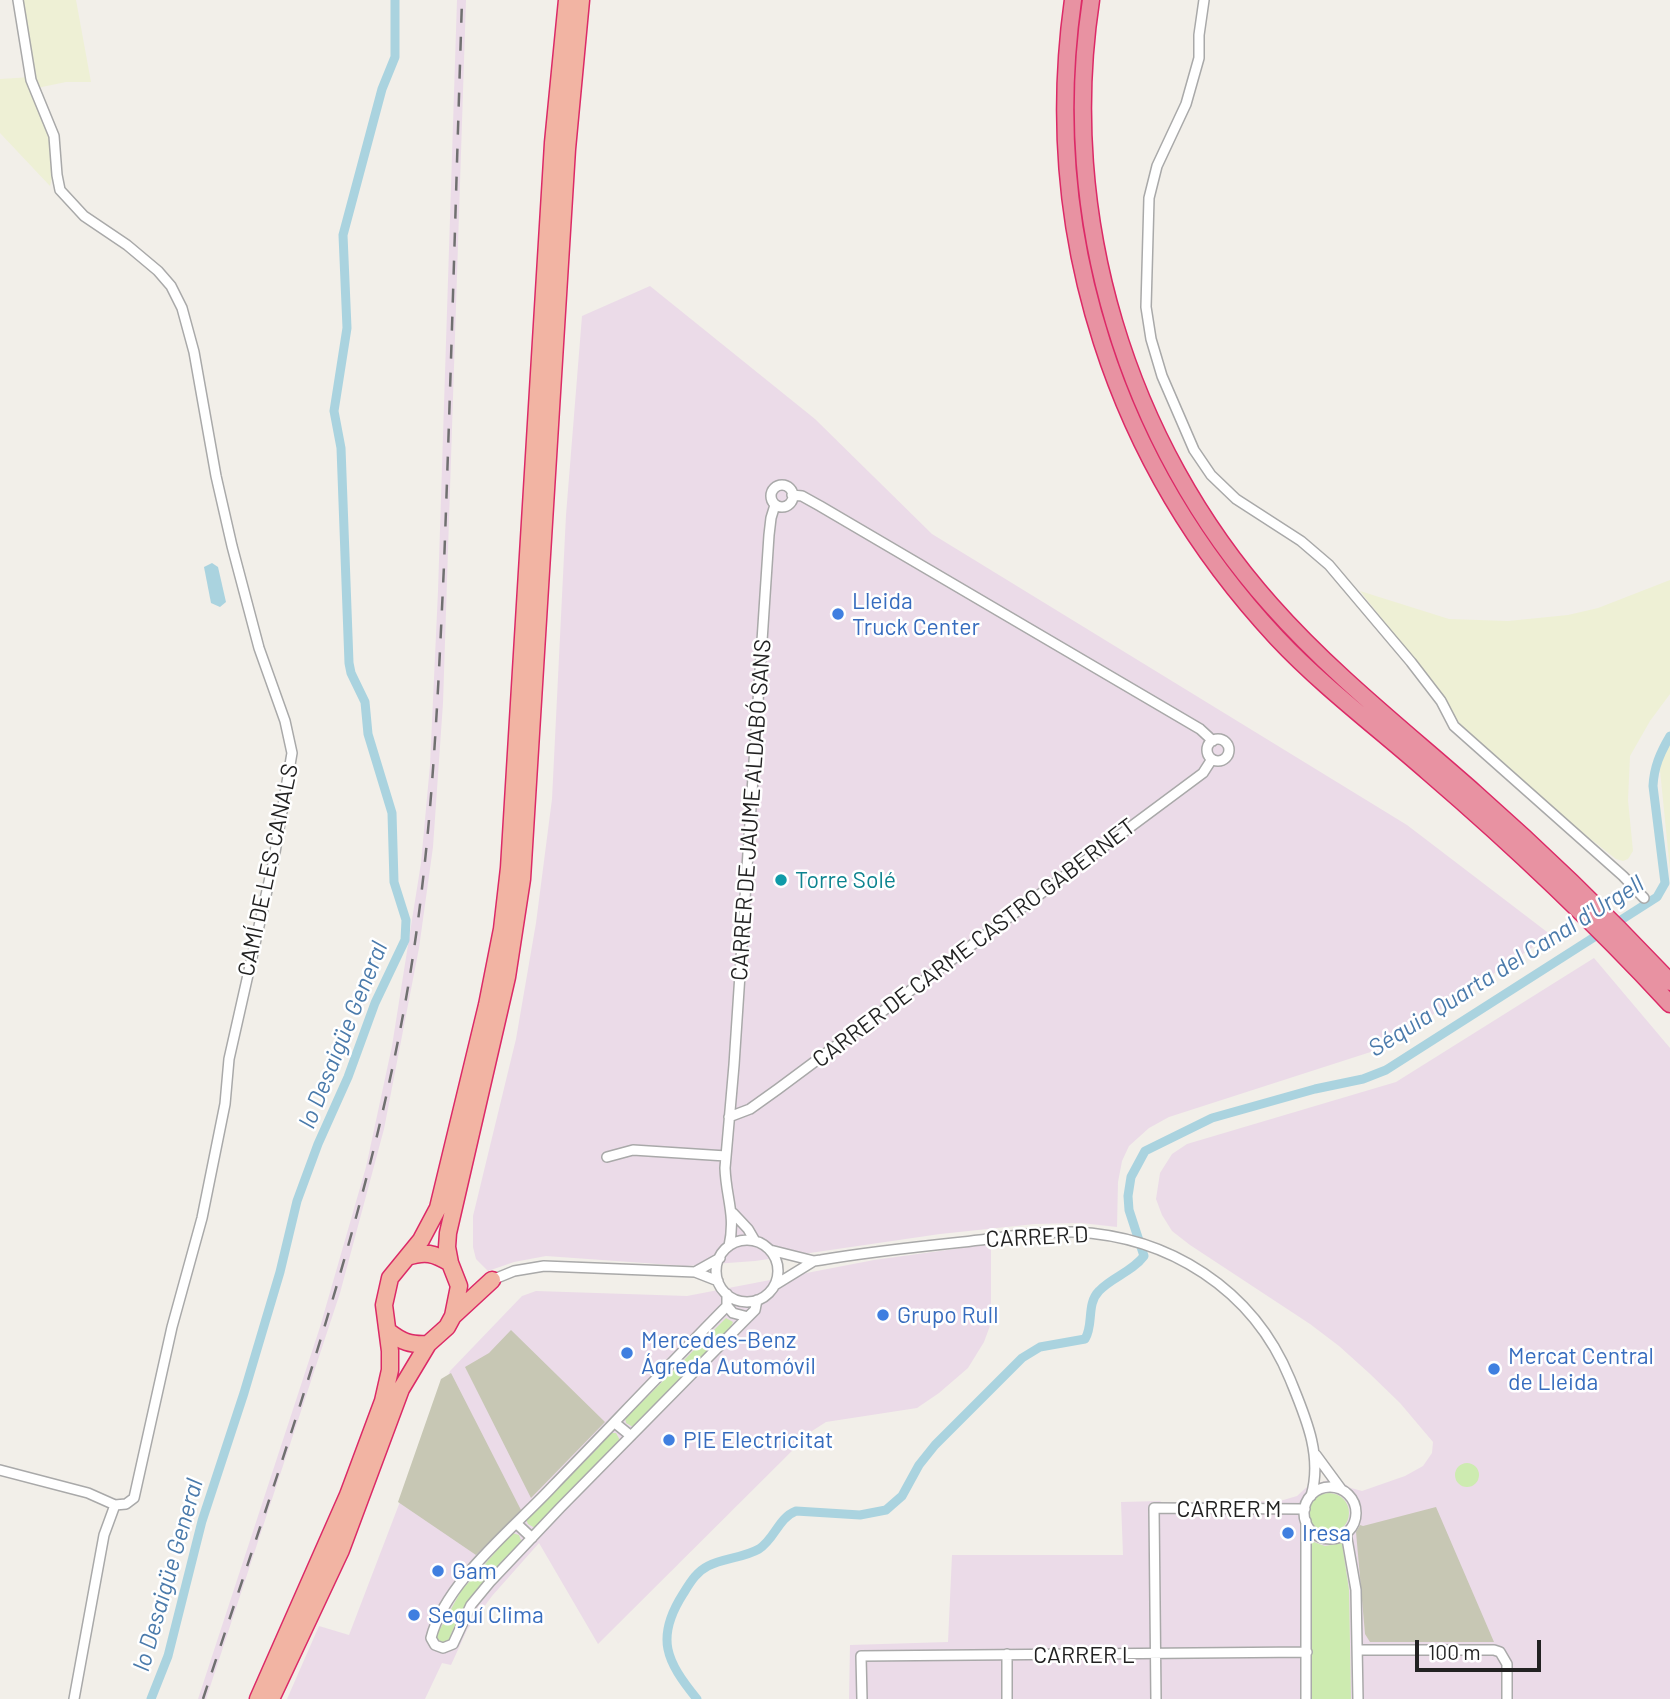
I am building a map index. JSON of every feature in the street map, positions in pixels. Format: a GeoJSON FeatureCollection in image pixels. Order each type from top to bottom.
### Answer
{"type":"FeatureCollection","features":[{"type":"Feature","properties":{"kind":"highway"},"geometry":{"type":"LineString","coordinates":[[258,1699],[324,1552],[375,1423],[390,1370],[388,1331],[384,1318],[386,1292],[390,1278],[427,1232],[442,1194],[487,1005],[505,904],[516,774],[553,143],[567,0]]}},
{"type":"Feature","properties":{"kind":"highway"},"geometry":{"type":"LineString","coordinates":[[271,1699],[341,1550],[401,1389],[428,1344],[447,1327],[453,1316],[459,1286],[447,1247],[451,1215],[507,977],[522,879],[567,149],[581,0]]}},
{"type":"Feature","properties":{"kind":"highway"},"geometry":{"type":"LineString","coordinates":[[1073,0],[1066,78],[1066,143],[1080,259],[1093,316],[1113,377],[1160,479],[1213,562],[1278,639],[1340,697],[1595,914]]}},
{"type":"Feature","properties":{"kind":"highway"},"geometry":{"type":"LineString","coordinates":[[1091,0],[1085,44],[1083,108],[1085,166],[1092,228],[1107,298],[1124,352],[1146,410],[1175,469],[1222,544],[1293,629],[1350,684],[1520,833],[1620,940],[1670,1004]]}},
{"type":"Feature","properties":{"kind":"highway"},"geometry":{"type":"LineString","coordinates":[[1620,940],[1670,982]]}},
{"type":"Feature","properties":{"kind":"highway"},"geometry":{"type":"LineString","coordinates":[[406,1258],[422,1252],[434,1254],[453,1268],[477,1280],[492,1280]]}},
{"type":"Feature","properties":{"kind":"highway"},"geometry":{"type":"LineString","coordinates":[[453,1316],[492,1280]]}},
{"type":"Feature","properties":{"kind":"highway"},"geometry":{"type":"LineString","coordinates":[[388,1331],[401,1342],[428,1344]]}},
{"type":"Feature","properties":{"kind":"street","name":"CAMÍ DE LES CANALS"},"geometry":{"type":"LineString","coordinates":[[18,0],[31,80],[54,136],[60,190],[84,216],[127,245],[158,271],[174,290],[182,308],[194,352],[227,527],[259,648],[285,721],[292,753],[273,864],[229,1059],[225,1104],[202,1218],[172,1327],[134,1498],[126,1504],[115,1505],[104,1535],[74,1699]]}},
{"type":"Feature","properties":{"kind":"street"},"geometry":{"type":"LineString","coordinates":[[1204,0],[1199,58],[1186,104],[1155,174],[1149,198],[1146,244],[1146,307],[1151,339],[1170,397],[1194,450],[1201,463],[1222,487],[1314,550],[1411,662],[1441,701],[1454,726],[1623,876],[1644,898]]}},
{"type":"Feature","properties":{"kind":"street"},"geometry":{"type":"LineString","coordinates":[[776,486],[787,486],[792,495],[788,505],[782,507],[775,505],[771,495],[776,486]]}},
{"type":"Feature","properties":{"kind":"street"},"geometry":{"type":"LineString","coordinates":[[792,495],[802,496],[820,506],[1200,729],[1213,741]]}},
{"type":"Feature","properties":{"kind":"street","name":"CARRER DE JAUME ALDABÓ SANS"},"geometry":{"type":"LineString","coordinates":[[733,1213],[726,1185],[726,1156],[769,535],[775,505]]}},
{"type":"Feature","properties":{"kind":"street"},"geometry":{"type":"LineString","coordinates":[[1219,740],[1225,743],[1228,752],[1222,760],[1212,759],[1207,752],[1208,745],[1219,740]]}},
{"type":"Feature","properties":{"kind":"street","name":"CARRER DE CARME CASTRO GABERNET"},"geometry":{"type":"LineString","coordinates":[[729,1117],[750,1109],[778,1089],[1203,773],[1212,759]]}},
{"type":"Feature","properties":{"kind":"street"},"geometry":{"type":"LineString","coordinates":[[607,1157],[634,1150],[726,1156]]}},
{"type":"Feature","properties":{"kind":"street"},"geometry":{"type":"LineString","coordinates":[[733,1213],[755,1241],[774,1255],[778,1267],[775,1285],[769,1293],[757,1300],[738,1300],[727,1294],[719,1281],[717,1266],[729,1247],[742,1241],[755,1241]]}},
{"type":"Feature","properties":{"kind":"street"},"geometry":{"type":"LineString","coordinates":[[729,1247],[733,1213]]}},
{"type":"Feature","properties":{"kind":"street","name":"CARRER D"},"geometry":{"type":"LineString","coordinates":[[775,1285],[814,1261],[1010,1236],[1070,1232],[1098,1234],[1147,1244],[1206,1274],[1247,1310],[1284,1365],[1302,1408],[1315,1454],[1316,1476],[1311,1496]]}},
{"type":"Feature","properties":{"kind":"street","name":"CARRER D"},"geometry":{"type":"LineString","coordinates":[[769,1250],[814,1261]]}},
{"type":"Feature","properties":{"kind":"street"},"geometry":{"type":"LineString","coordinates":[[695,1272],[720,1258]]}},
{"type":"Feature","properties":{"kind":"street"},"geometry":{"type":"LineString","coordinates":[[492,1280],[514,1271],[544,1266],[695,1272],[719,1281]]}},
{"type":"Feature","properties":{"kind":"street"},"geometry":{"type":"LineString","coordinates":[[727,1294],[727,1306],[733,1313],[748,1317]]}},
{"type":"Feature","properties":{"kind":"street"},"geometry":{"type":"LineString","coordinates":[[727,1306],[516,1523],[451,1596],[433,1631],[431,1638],[435,1645],[443,1648],[453,1644],[471,1605],[532,1538],[755,1310],[757,1300]]}},
{"type":"Feature","properties":{"kind":"street"},"geometry":{"type":"LineString","coordinates":[[615,1423],[631,1436]]}},
{"type":"Feature","properties":{"kind":"street","name":"CARRER D"},"geometry":{"type":"LineString","coordinates":[[1315,1454],[1342,1490]]}},
{"type":"Feature","properties":{"kind":"street"},"geometry":{"type":"LineString","coordinates":[[0,1470],[88,1493],[115,1505]]}},
{"type":"Feature","properties":{"kind":"street"},"geometry":{"type":"LineString","coordinates":[[1306,1521],[1315,1534],[1331,1539],[1346,1533],[1354,1523],[1356,1509],[1342,1490],[1326,1488],[1311,1496],[1305,1509],[1306,1699]]}},
{"type":"Feature","properties":{"kind":"street","name":"CARRER M"},"geometry":{"type":"LineString","coordinates":[[1156,1655],[1154,1508],[1305,1509]]}},
{"type":"Feature","properties":{"kind":"street"},"geometry":{"type":"LineString","coordinates":[[516,1523],[532,1538]]}},
{"type":"Feature","properties":{"kind":"street"},"geometry":{"type":"LineString","coordinates":[[1346,1533],[1356,1590],[1358,1699]]}},
{"type":"Feature","properties":{"kind":"street"},"geometry":{"type":"LineString","coordinates":[[1359,1650],[1494,1650],[1500,1652],[1507,1664],[1507,1699]]}},
{"type":"Feature","properties":{"kind":"street","name":"CARRER L"},"geometry":{"type":"LineString","coordinates":[[862,1699],[861,1656],[1307,1653]]}},
{"type":"Feature","properties":{"kind":"street"},"geometry":{"type":"LineString","coordinates":[[1007,1654],[1007,1699]]}},
{"type":"Feature","properties":{"kind":"street"},"geometry":{"type":"LineString","coordinates":[[1156,1655],[1156,1699]]}},
{"type":"Feature","properties":{"kind":"shaded area"},"geometry":{"type":"Polygon","coordinates":[[[21,0],[76,0],[91,82],[66,82],[37,88],[58,155],[50,186],[0,133],[0,79],[32,77],[21,0]]]}},
{"type":"Feature","properties":{"kind":"shaded area"},"geometry":{"type":"Polygon","coordinates":[[[457,0],[466,0],[443,703],[433,847],[419,948],[384,1129],[340,1293],[206,1699],[198,1699],[320,1327],[366,1167],[392,1046],[421,863],[430,765],[438,591],[457,0]]]}},
{"type":"Feature","properties":{"kind":"shaded area"},"geometry":{"type":"Polygon","coordinates":[[[650,286],[815,419],[932,534],[1407,825],[1551,935],[1383,1048],[1169,1117],[1149,1128],[1129,1146],[1122,1161],[1118,1182],[1117,1227],[1081,1223],[1035,1224],[940,1234],[755,1261],[686,1266],[546,1256],[514,1262],[488,1271],[476,1259],[473,1247],[473,1216],[516,1039],[536,923],[552,799],[566,515],[582,316],[650,286]]]}},
{"type":"Feature","properties":{"kind":"shaded area"},"geometry":{"type":"Polygon","coordinates":[[[1670,580],[1670,694],[1650,721],[1630,756],[1628,800],[1633,851],[1628,859],[1623,861],[1616,859],[1556,812],[1469,734],[1446,700],[1360,591],[1449,619],[1508,621],[1568,615],[1598,608],[1670,580]]]}},
{"type":"Feature","properties":{"kind":"shaded area"},"geometry":{"type":"Polygon","coordinates":[[[1670,745],[1670,870],[1660,770],[1661,761],[1670,745]]]}},
{"type":"Feature","properties":{"kind":"shaded area"},"geometry":{"type":"Polygon","coordinates":[[[1594,958],[1670,1048],[1670,1699],[849,1699],[850,1645],[948,1642],[952,1555],[1123,1555],[1121,1502],[1160,1501],[1169,1508],[1192,1502],[1280,1501],[1297,1496],[1308,1486],[1335,1478],[1362,1491],[1405,1476],[1423,1466],[1432,1453],[1433,1442],[1400,1403],[1369,1373],[1310,1324],[1172,1231],[1156,1199],[1160,1173],[1172,1154],[1187,1144],[1396,1082],[1594,958]]]}},
{"type":"Feature","properties":{"kind":"shaded area"},"geometry":{"type":"Polygon","coordinates":[[[991,1244],[991,1323],[984,1342],[968,1368],[917,1408],[826,1422],[812,1431],[598,1644],[539,1543],[492,1596],[467,1630],[451,1665],[442,1663],[425,1699],[287,1699],[319,1626],[349,1635],[450,1371],[522,1296],[536,1291],[687,1296],[874,1260],[991,1244]]]}},
{"type":"Feature","properties":{"kind":"shaded area"},"geometry":{"type":"Polygon","coordinates":[[[511,1330],[605,1422],[531,1498],[465,1367],[489,1353],[511,1330]]]}},
{"type":"Feature","properties":{"kind":"shaded area"},"geometry":{"type":"Polygon","coordinates":[[[451,1373],[521,1510],[476,1555],[398,1502],[441,1379],[451,1373]]]}},
{"type":"Feature","properties":{"kind":"shaded area"},"geometry":{"type":"Polygon","coordinates":[[[1436,1507],[1494,1642],[1370,1642],[1365,1634],[1356,1532],[1360,1525],[1436,1507]]]}},
{"type":"Feature","properties":{"kind":"green space"},"geometry":{"type":"Polygon","coordinates":[[[726,1318],[733,1322],[730,1328],[633,1427],[626,1423],[625,1416],[637,1403],[639,1405],[726,1318]]]}},
{"type":"Feature","properties":{"kind":"green space"},"geometry":{"type":"Polygon","coordinates":[[[609,1433],[616,1433],[621,1442],[535,1528],[528,1524],[526,1519],[538,1504],[541,1506],[599,1447],[597,1444],[609,1433]]]}},
{"type":"Feature","properties":{"kind":"green space"},"geometry":{"type":"Polygon","coordinates":[[[1462,1463],[1472,1463],[1479,1470],[1479,1480],[1472,1487],[1462,1487],[1455,1480],[1455,1470],[1462,1463]]]}},
{"type":"Feature","properties":{"kind":"green space"},"geometry":{"type":"Polygon","coordinates":[[[1329,1493],[1337,1494],[1343,1499],[1348,1505],[1348,1521],[1343,1527],[1337,1532],[1329,1533],[1321,1532],[1315,1527],[1310,1521],[1309,1513],[1310,1505],[1315,1499],[1321,1494],[1329,1493]]]}},
{"type":"Feature","properties":{"kind":"green space"},"geometry":{"type":"Polygon","coordinates":[[[512,1533],[519,1535],[522,1543],[483,1583],[456,1623],[451,1634],[454,1635],[452,1640],[443,1644],[436,1637],[437,1629],[440,1629],[461,1591],[499,1548],[497,1545],[512,1533]]]}},
{"type":"Feature","properties":{"kind":"green space"},"geometry":{"type":"Polygon","coordinates":[[[1311,1541],[1325,1546],[1342,1543],[1349,1590],[1351,1699],[1312,1699],[1311,1541]]]}},
{"type":"Feature","properties":{"kind":"water"},"geometry":{"type":"Polygon","coordinates":[[[212,563],[218,567],[226,602],[220,607],[211,603],[204,567],[212,563]]]}},
{"type":"Feature","properties":{"kind":"waterway","name":"lo Desaigüe General"},"geometry":{"type":"LineString","coordinates":[[151,1699],[168,1656],[202,1521],[280,1272],[297,1201],[375,1003],[405,940],[406,920],[394,882],[392,813],[368,734],[365,702],[349,663],[341,448],[334,411],[347,328],[343,235],[382,89],[395,57],[395,0]]}},
{"type":"Feature","properties":{"kind":"waterway","name":"Séquia Quarta del Canal d'Urgell"},"geometry":{"type":"LineString","coordinates":[[697,1699],[672,1661],[667,1637],[674,1610],[694,1578],[708,1566],[759,1549],[785,1518],[796,1511],[860,1515],[886,1510],[902,1496],[919,1465],[935,1445],[1022,1358],[1040,1347],[1085,1339],[1095,1296],[1144,1256],[1129,1210],[1128,1196],[1131,1177],[1145,1151],[1212,1118],[1315,1089],[1363,1079],[1386,1070],[1657,897],[1665,883],[1653,786],[1658,760],[1670,736]]}},
{"type":"Feature","properties":{"kind":"railway"},"geometry":{"type":"LineString","coordinates":[[203,1699],[340,1275],[385,1102],[413,959],[426,847],[439,678],[462,0]]}},
{"type":"Feature","properties":{"kind":"place","name":"Lleida Truck Center"},"geometry":{"type":"Point","coordinates":[838,614]}},
{"type":"Feature","properties":{"kind":"place","name":"Torre Solé"},"geometry":{"type":"Point","coordinates":[781,880]}},
{"type":"Feature","properties":{"kind":"place","name":"Grupo Rull"},"geometry":{"type":"Point","coordinates":[883,1315]}},
{"type":"Feature","properties":{"kind":"place","name":"Mercedes-Benz Ágreda Automóvil"},"geometry":{"type":"Point","coordinates":[627,1353]}},
{"type":"Feature","properties":{"kind":"place","name":"Mercat Central de Lleida"},"geometry":{"type":"Point","coordinates":[1494,1369]}},
{"type":"Feature","properties":{"kind":"place","name":"PIE Electricitat"},"geometry":{"type":"Point","coordinates":[669,1440]}},
{"type":"Feature","properties":{"kind":"place","name":"Iresa"},"geometry":{"type":"Point","coordinates":[1288,1533]}},
{"type":"Feature","properties":{"kind":"place","name":"Gam"},"geometry":{"type":"Point","coordinates":[438,1571]}},
{"type":"Feature","properties":{"kind":"place","name":"Seguí Clima"},"geometry":{"type":"Point","coordinates":[414,1615]}}]}
